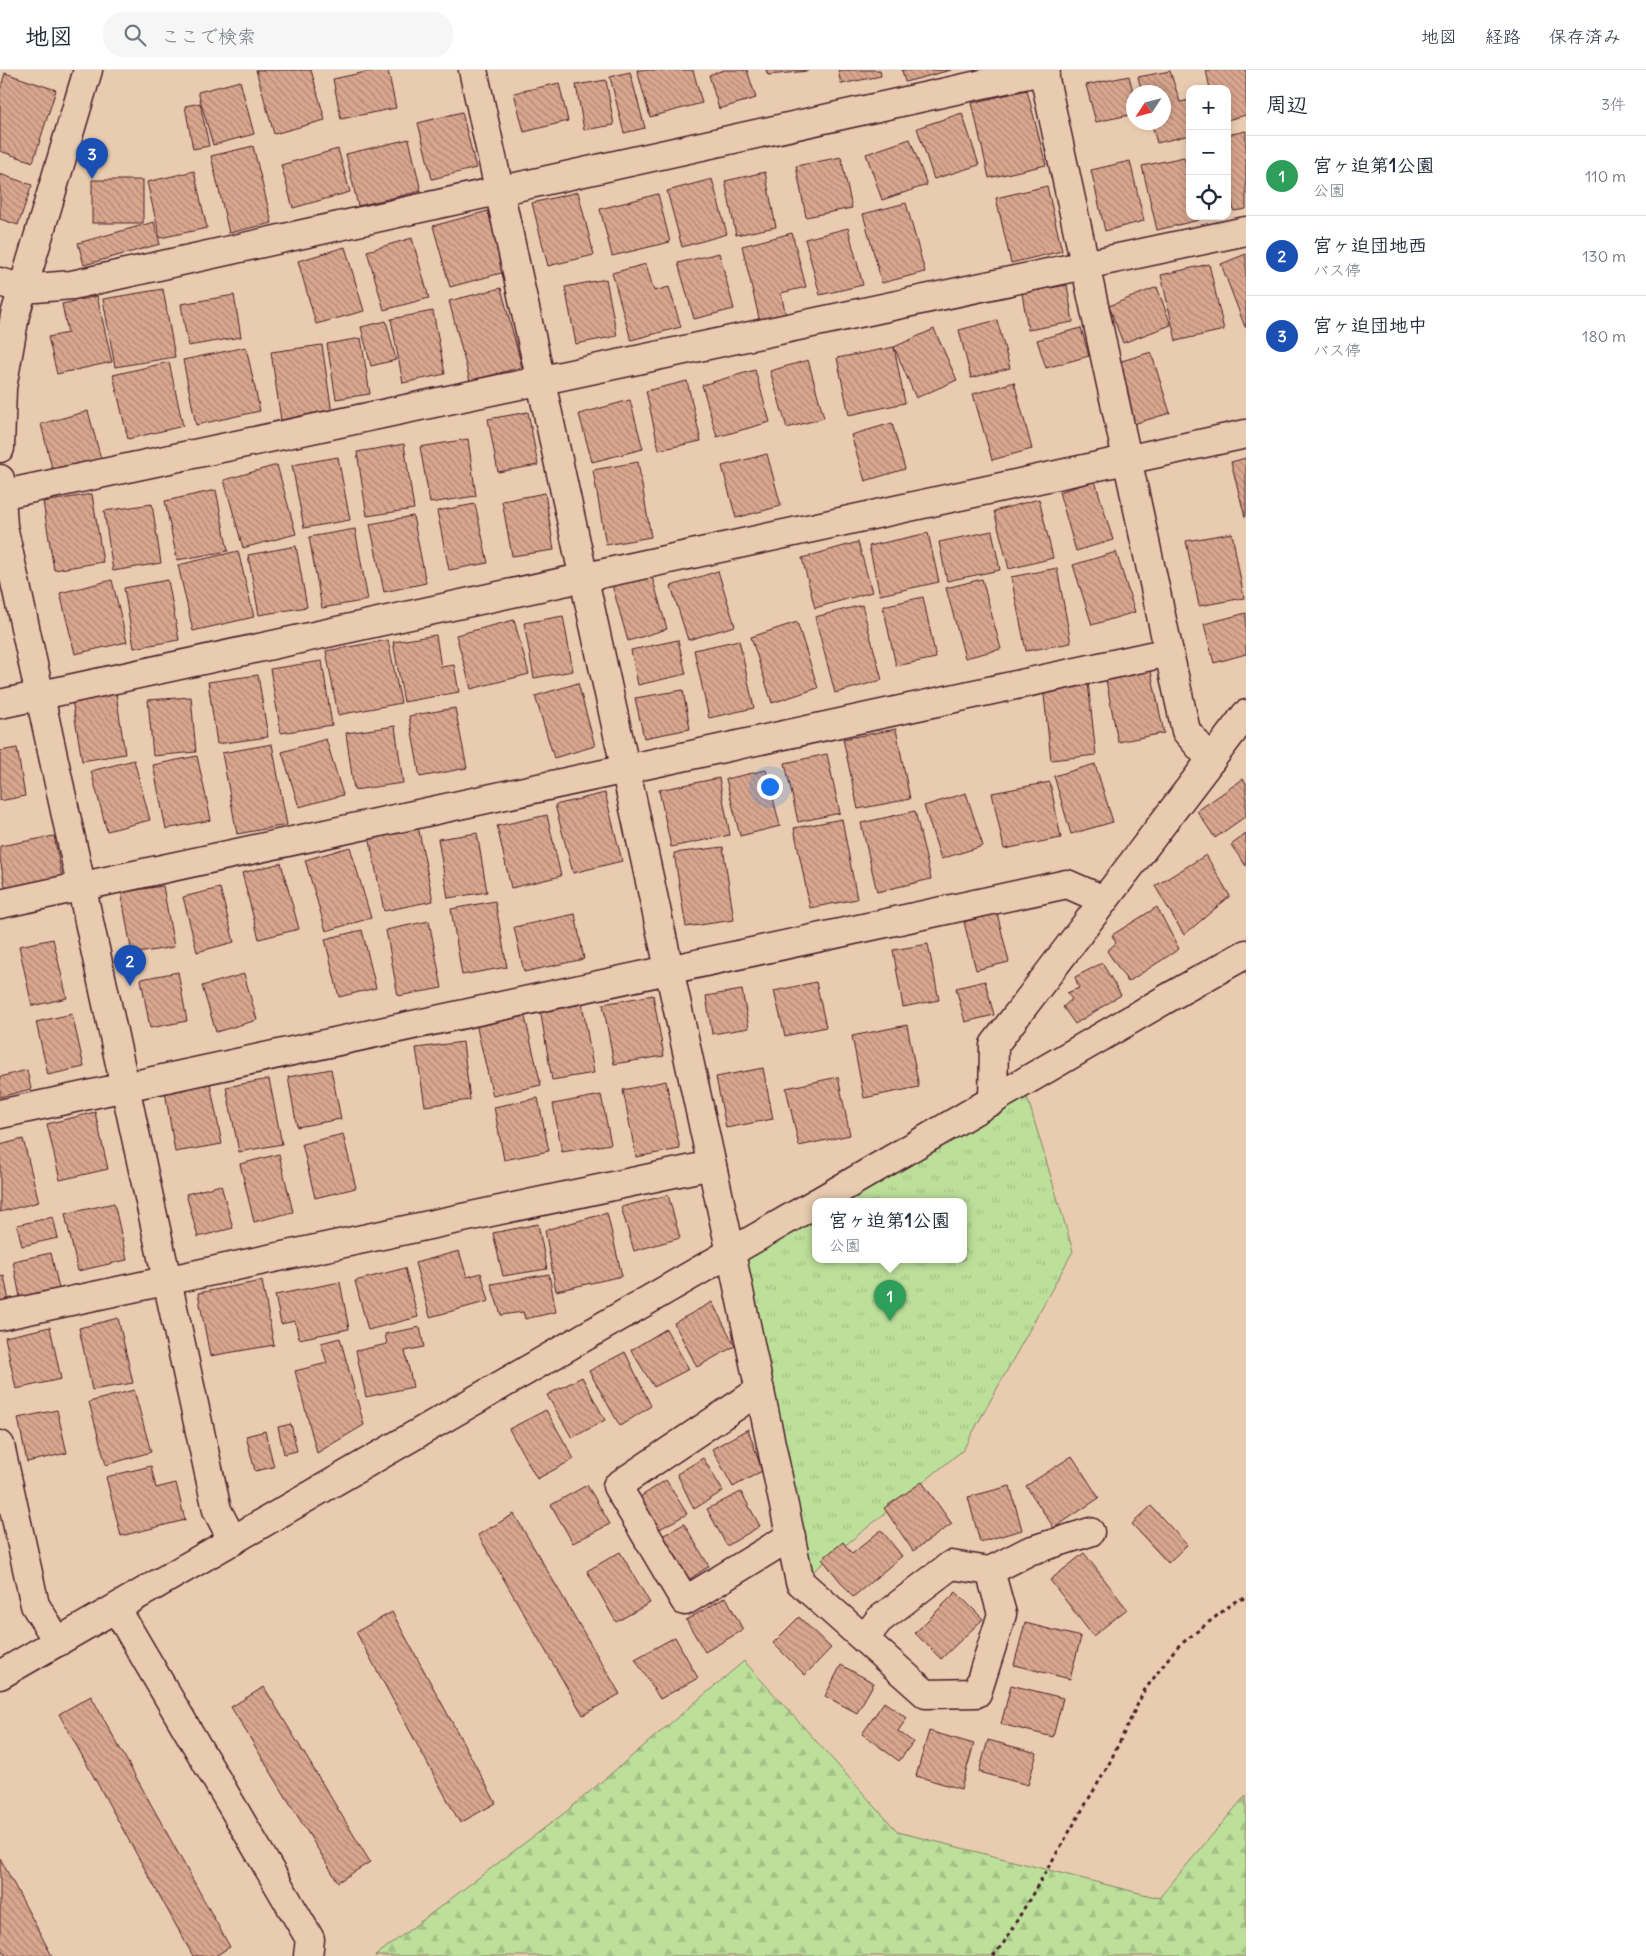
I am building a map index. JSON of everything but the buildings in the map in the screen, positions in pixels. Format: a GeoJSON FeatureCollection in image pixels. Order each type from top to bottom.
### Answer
{"type":"FeatureCollection","features":[{"type":"Feature","properties":{"kind":"street"},"geometry":{"type":"LineString","coordinates":[[0,448],[2,388],[15,315],[11,285],[88,70]]}},
{"type":"Feature","properties":{"kind":"street"},"geometry":{"type":"LineString","coordinates":[[473,70],[731,1252],[800,1582],[926,1694],[977,1693],[1002,1614],[990,1571]]}},
{"type":"Feature","properties":{"kind":"street"},"geometry":{"type":"LineString","coordinates":[[11,285],[72,285],[1044,70],[1186,731],[1211,760]]}},
{"type":"Feature","properties":{"kind":"street"},"geometry":{"type":"LineString","coordinates":[[233,1541],[217,1510],[3,526],[0,489],[540,380],[1246,231]]}},
{"type":"Feature","properties":{"kind":"street"},"geometry":{"type":"LineString","coordinates":[[0,704],[1246,434]]}},
{"type":"Feature","properties":{"kind":"street"},"geometry":{"type":"LineString","coordinates":[[0,904],[1169,652]]}},
{"type":"Feature","properties":{"kind":"street"},"geometry":{"type":"LineString","coordinates":[[993,1101],[994,1045],[1246,714]]}},
{"type":"Feature","properties":{"kind":"street"},"geometry":{"type":"LineString","coordinates":[[0,1114],[1067,884],[1104,900]]}},
{"type":"Feature","properties":{"kind":"street"},"geometry":{"type":"LineString","coordinates":[[826,1198],[1246,954]]}},
{"type":"Feature","properties":{"kind":"street"},"geometry":{"type":"LineString","coordinates":[[0,1316],[712,1165]]}},
{"type":"Feature","properties":{"kind":"street"},"geometry":{"type":"LineString","coordinates":[[0,1675],[812,1206]]}},
{"type":"Feature","properties":{"kind":"street"},"geometry":{"type":"LineString","coordinates":[[760,1390],[617,1486],[686,1601],[791,1536]]}},
{"type":"Feature","properties":{"kind":"street"},"geometry":{"type":"LineString","coordinates":[[0,1445],[35,1605],[58,1642]]}},
{"type":"Feature","properties":{"kind":"street"},"geometry":{"type":"LineString","coordinates":[[864,1639],[879,1620],[951,1565],[990,1571],[1029,1552],[1090,1532]]}},
{"type":"Feature","properties":{"kind":"street"},"geometry":{"type":"LineString","coordinates":[[116,1608],[310,1939],[308,1956]]}},
{"type":"Feature","properties":{"kind":"path"},"geometry":{"type":"LineString","coordinates":[[993,1956],[1003,1944],[1107,1768],[1144,1691],[1176,1648],[1237,1600],[1246,1598]]}},
{"type":"Feature","properties":{"kind":"green space"},"geometry":{"type":"Polygon","coordinates":[[[1023,1083],[1073,1251],[963,1450],[800,1582],[731,1253],[812,1205],[812,1263],[967,1263],[967,1198],[825,1198],[1023,1083]]]}},
{"type":"Feature","properties":{"kind":"green space"},"geometry":{"type":"Polygon","coordinates":[[[744,1661],[898,1832],[1159,1898],[1246,1795],[1246,1956],[375,1956],[567,1811],[744,1661]]]}},
{"type":"Feature","properties":{"kind":"place","name":"宮ヶ迫団地中"},"geometry":{"type":"Point","coordinates":[92,179]}},
{"type":"Feature","properties":{"kind":"place","name":"宮ヶ迫団地西"},"geometry":{"type":"Point","coordinates":[130,986]}},
{"type":"Feature","properties":{"kind":"place","name":"宮ヶ迫第1公園"},"geometry":{"type":"Point","coordinates":[890,1321]}}]}
